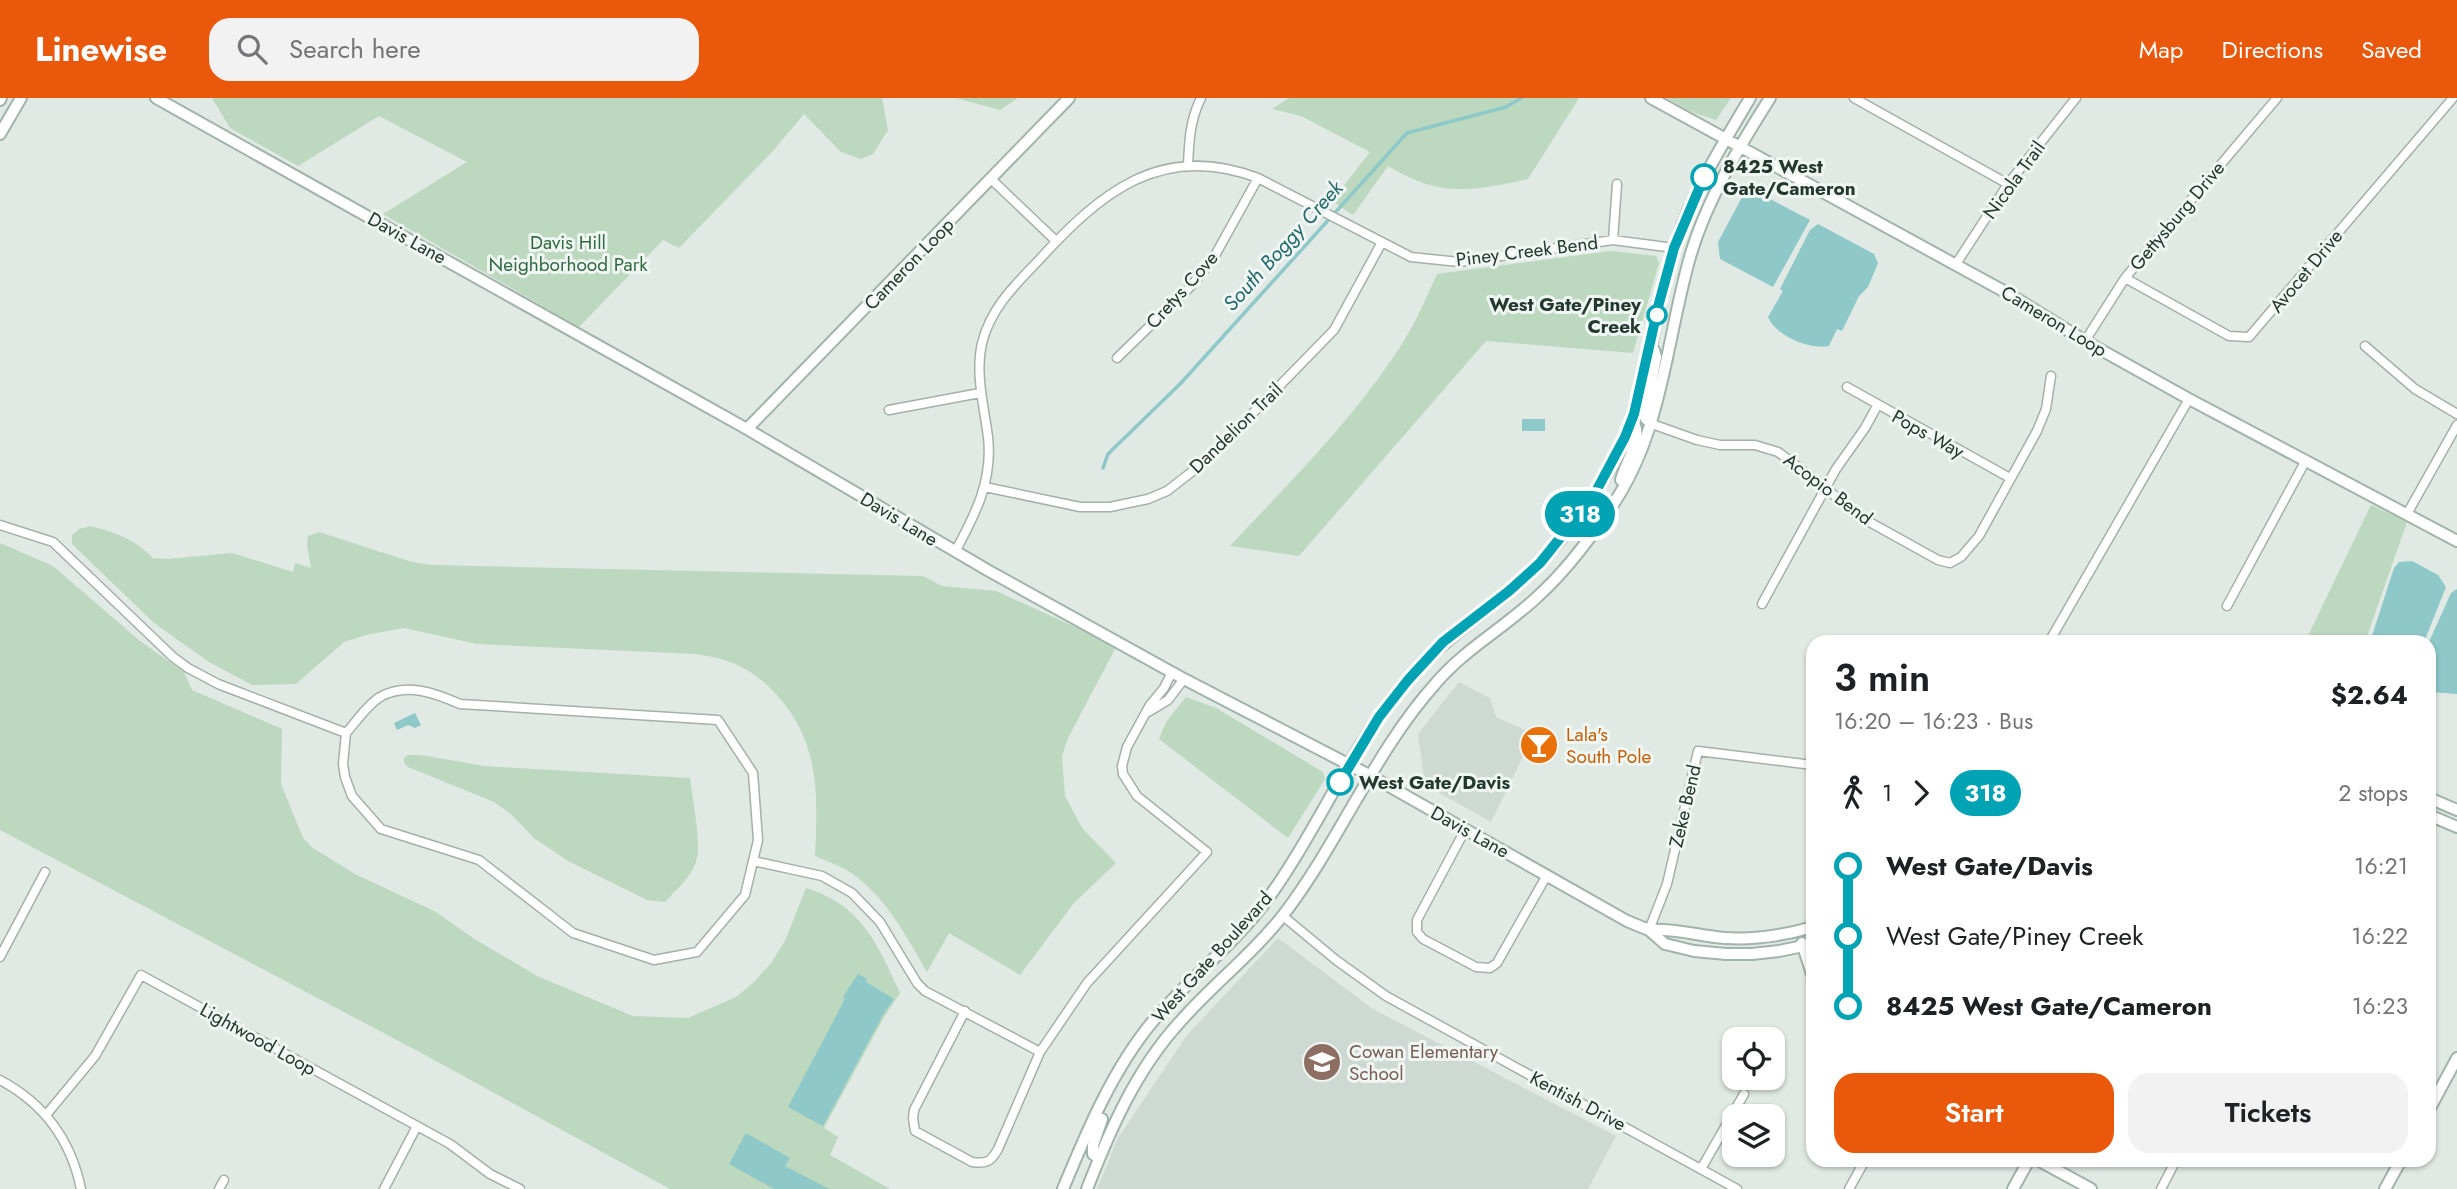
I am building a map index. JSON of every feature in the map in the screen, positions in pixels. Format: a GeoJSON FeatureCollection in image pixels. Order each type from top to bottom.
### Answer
{"type":"FeatureCollection","features":[{"type":"Feature","properties":{"kind":"street"},"geometry":{"type":"LineString","coordinates":[[0,134],[21,98]]}},
{"type":"Feature","properties":{"kind":"street","name":"Davis Lane"},"geometry":{"type":"LineString","coordinates":[[156,98],[747,429],[955,552],[1184,679],[1371,776],[1627,921],[1648,930],[1665,944],[1726,954],[1806,946]]}},
{"type":"Feature","properties":{"kind":"street","name":"Cameron Loop"},"geometry":{"type":"LineString","coordinates":[[747,429],[1069,98]]}},
{"type":"Feature","properties":{"kind":"street"},"geometry":{"type":"LineString","coordinates":[[1188,165],[1189,132],[1201,98]]}},
{"type":"Feature","properties":{"kind":"street","name":"Cameron Loop"},"geometry":{"type":"LineString","coordinates":[[1651,98],[1956,264],[2189,399],[2457,541]]}},
{"type":"Feature","properties":{"kind":"street","name":"West Gate Boulevard"},"geometry":{"type":"LineString","coordinates":[[1063,1189],[1074,1161],[1126,1057],[1150,1025],[1273,892],[1379,717],[1443,642],[1509,591],[1540,563],[1593,497],[1632,420],[1674,248],[1693,201],[1750,98]]}},
{"type":"Feature","properties":{"kind":"street","name":"West Gate Boulevard"},"geometry":{"type":"LineString","coordinates":[[1087,1189],[1135,1082],[1178,1023],[1283,916],[1313,873],[1400,728],[1457,660],[1535,599],[1571,562],[1611,510],[1636,463],[1664,383],[1691,254],[1702,223],[1770,98]]}},
{"type":"Feature","properties":{"kind":"street"},"geometry":{"type":"LineString","coordinates":[[1854,98],[2008,184]]}},
{"type":"Feature","properties":{"kind":"street","name":"Nicola Trail"},"geometry":{"type":"LineString","coordinates":[[1956,264],[2008,184],[2076,98]]}},
{"type":"Feature","properties":{"kind":"street","name":"Gettysburg Drive"},"geometry":{"type":"LineString","coordinates":[[2085,341],[2125,278],[2277,98]]}},
{"type":"Feature","properties":{"kind":"street","name":"Avocet Drive"},"geometry":{"type":"LineString","coordinates":[[2125,278],[2229,336],[2249,337],[2453,98]]}},
{"type":"Feature","properties":{"kind":"street","name":"Piney Creek Bend"},"geometry":{"type":"LineString","coordinates":[[955,552],[977,512],[985,487],[988,440],[980,393],[982,343],[990,321],[1001,300],[1056,241],[1112,191],[1144,174],[1188,165],[1220,167],[1258,178],[1381,244],[1411,257],[1459,262],[1613,240],[1674,248]]}},
{"type":"Feature","properties":{"kind":"street"},"geometry":{"type":"LineString","coordinates":[[991,178],[1056,241]]}},
{"type":"Feature","properties":{"kind":"street","name":"Cretys Cove"},"geometry":{"type":"LineString","coordinates":[[1117,358],[1190,287],[1213,260],[1258,178]]}},
{"type":"Feature","properties":{"kind":"street"},"geometry":{"type":"LineString","coordinates":[[1613,240],[1617,184]]}},
{"type":"Feature","properties":{"kind":"street","name":"Dandelion Trail"},"geometry":{"type":"LineString","coordinates":[[985,487],[1080,507],[1127,504],[1167,491],[1207,460],[1334,330],[1381,244]]}},
{"type":"Feature","properties":{"kind":"street"},"geometry":{"type":"LineString","coordinates":[[1651,424],[1645,415],[1656,357],[1652,337]]}},
{"type":"Feature","properties":{"kind":"street"},"geometry":{"type":"LineString","coordinates":[[2365,345],[2415,389],[2457,414]]}},
{"type":"Feature","properties":{"kind":"street","name":"Acopio Bend"},"geometry":{"type":"LineString","coordinates":[[1651,424],[1716,444],[1766,447],[1790,460],[1855,514],[1938,560],[1950,563],[1961,557],[1979,536],[2043,419],[2051,376]]}},
{"type":"Feature","properties":{"kind":"street","name":"Pops Way"},"geometry":{"type":"LineString","coordinates":[[1847,387],[2010,478]]}},
{"type":"Feature","properties":{"kind":"street"},"geometry":{"type":"LineString","coordinates":[[889,410],[980,393]]}},
{"type":"Feature","properties":{"kind":"street"},"geometry":{"type":"LineString","coordinates":[[2053,635],[2189,399]]}},
{"type":"Feature","properties":{"kind":"street"},"geometry":{"type":"LineString","coordinates":[[1762,604],[1836,469],[1865,428],[1877,405]]}},
{"type":"Feature","properties":{"kind":"street"},"geometry":{"type":"LineString","coordinates":[[1618,497],[1636,435],[1636,424],[1632,420]]}},
{"type":"Feature","properties":{"kind":"street"},"geometry":{"type":"LineString","coordinates":[[2407,514],[2457,425]]}},
{"type":"Feature","properties":{"kind":"street"},"geometry":{"type":"LineString","coordinates":[[2227,606],[2306,460]]}},
{"type":"Feature","properties":{"kind":"street"},"geometry":{"type":"LineString","coordinates":[[0,525],[53,542],[173,657],[188,668],[218,684],[346,733]]}},
{"type":"Feature","properties":{"kind":"street"},"geometry":{"type":"LineString","coordinates":[[965,1011],[912,1118],[915,1132],[972,1162],[982,1164],[993,1158],[1040,1052],[1087,983],[1207,852],[1137,796],[1125,780],[1122,765],[1127,747],[1172,672]]}},
{"type":"Feature","properties":{"kind":"street"},"geometry":{"type":"LineString","coordinates":[[1147,712],[1168,700],[1184,679]]}},
{"type":"Feature","properties":{"kind":"street"},"geometry":{"type":"LineString","coordinates":[[401,689],[440,695],[460,704],[718,720],[753,773],[758,840],[745,895],[697,952],[654,960],[573,933],[479,860],[382,829],[352,796],[345,778],[343,764],[346,733],[378,698],[401,689]]}},
{"type":"Feature","properties":{"kind":"street","name":"Zeke Bend"},"geometry":{"type":"LineString","coordinates":[[1648,930],[1667,884],[1698,751],[1806,764]]}},
{"type":"Feature","properties":{"kind":"street"},"geometry":{"type":"LineString","coordinates":[[2436,801],[2457,810]]}},
{"type":"Feature","properties":{"kind":"street"},"geometry":{"type":"LineString","coordinates":[[2436,818],[2457,827]]}},
{"type":"Feature","properties":{"kind":"street"},"geometry":{"type":"LineString","coordinates":[[1465,830],[1419,914],[1417,932],[1423,939],[1480,969],[1490,968],[1497,963],[1547,875]]}},
{"type":"Feature","properties":{"kind":"street"},"geometry":{"type":"LineString","coordinates":[[753,861],[822,876],[852,893],[880,922],[921,988],[1040,1052]]}},
{"type":"Feature","properties":{"kind":"street"},"geometry":{"type":"LineString","coordinates":[[0,957],[46,872]]}},
{"type":"Feature","properties":{"kind":"street","name":"Kentish Drive"},"geometry":{"type":"LineString","coordinates":[[1283,916],[1386,996],[1737,1189]]}},
{"type":"Feature","properties":{"kind":"street","name":"Davis Lane"},"geometry":{"type":"LineString","coordinates":[[1648,930],[1670,928],[1727,938],[1751,938],[1806,929]]}},
{"type":"Feature","properties":{"kind":"street"},"geometry":{"type":"LineString","coordinates":[[1798,931],[1806,943]]}},
{"type":"Feature","properties":{"kind":"street","name":"Lightwood Loop"},"geometry":{"type":"LineString","coordinates":[[46,1115],[95,1056],[141,975],[450,1144],[490,1174],[520,1189]]}},
{"type":"Feature","properties":{"kind":"street"},"geometry":{"type":"LineString","coordinates":[[1190,983],[1207,980],[1219,984]]}},
{"type":"Feature","properties":{"kind":"street"},"geometry":{"type":"LineString","coordinates":[[2436,1097],[2457,1058]]}},
{"type":"Feature","properties":{"kind":"street"},"geometry":{"type":"LineString","coordinates":[[1099,1158],[1093,1154],[1093,1145],[1120,1070]]}},
{"type":"Feature","properties":{"kind":"street"},"geometry":{"type":"LineString","coordinates":[[0,1080],[32,1101],[58,1130],[71,1156],[81,1189]]}},
{"type":"Feature","properties":{"kind":"street"},"geometry":{"type":"LineString","coordinates":[[1701,1169],[1744,1094]]}},
{"type":"Feature","properties":{"kind":"street"},"geometry":{"type":"LineString","coordinates":[[384,1189],[417,1126]]}},
{"type":"Feature","properties":{"kind":"street"},"geometry":{"type":"LineString","coordinates":[[1849,1189],[1861,1167]]}},
{"type":"Feature","properties":{"kind":"street"},"geometry":{"type":"LineString","coordinates":[[2013,1189],[2025,1167]]}},
{"type":"Feature","properties":{"kind":"street"},"geometry":{"type":"LineString","coordinates":[[2051,1167],[2091,1189]]}},
{"type":"Feature","properties":{"kind":"street"},"geometry":{"type":"LineString","coordinates":[[2161,1189],[2172,1167]]}},
{"type":"Feature","properties":{"kind":"street"},"geometry":{"type":"LineString","coordinates":[[2385,1189],[2397,1167]]}},
{"type":"Feature","properties":{"kind":"street"},"geometry":{"type":"LineString","coordinates":[[219,1189],[224,1180]]}},
{"type":"Feature","properties":{"kind":"shaded area"},"geometry":{"type":"Polygon","coordinates":[[[1459,682],[1490,698],[1496,717],[1534,734],[1491,822],[1425,785],[1418,734],[1459,682]]]}},
{"type":"Feature","properties":{"kind":"shaded area","name":"Cowan Elementary School"},"geometry":{"type":"Polygon","coordinates":[[[1278,938],[1373,1009],[1616,1136],[1588,1189],[1097,1189],[1118,1138],[1187,1035],[1278,938]]]}},
{"type":"Feature","properties":{"kind":"green space","name":"Davis Hill Neighborhood Park"},"geometry":{"type":"Polygon","coordinates":[[[212,98],[882,98],[888,130],[873,154],[861,159],[841,152],[804,114],[772,152],[679,248],[663,240],[579,327],[383,214],[467,162],[379,116],[298,166],[230,128],[212,98]]]}},
{"type":"Feature","properties":{"kind":"green space"},"geometry":{"type":"Polygon","coordinates":[[[956,98],[1018,98],[1000,110],[956,98]]]}},
{"type":"Feature","properties":{"kind":"green space"},"geometry":{"type":"Polygon","coordinates":[[[1289,98],[1579,98],[1528,179],[1490,187],[1456,189],[1424,183],[1388,166],[1353,215],[1332,201],[1370,152],[1301,116],[1272,109],[1289,98]]]}},
{"type":"Feature","properties":{"kind":"green space"},"geometry":{"type":"Polygon","coordinates":[[[1667,98],[1731,98],[1716,120],[1692,112],[1667,98]]]}},
{"type":"Feature","properties":{"kind":"green space"},"geometry":{"type":"Polygon","coordinates":[[[1611,251],[1656,256],[1659,263],[1633,353],[1486,341],[1299,556],[1230,546],[1315,456],[1374,384],[1405,339],[1437,274],[1611,251]]]}},
{"type":"Feature","properties":{"kind":"green space"},"geometry":{"type":"Polygon","coordinates":[[[2371,505],[2407,522],[2367,635],[2308,635],[2371,505]]]}},
{"type":"Feature","properties":{"kind":"green space"},"geometry":{"type":"Polygon","coordinates":[[[90,526],[124,537],[153,558],[232,553],[293,572],[295,563],[311,568],[308,536],[319,532],[412,562],[434,565],[923,576],[942,586],[996,591],[1084,631],[1115,649],[1068,738],[1062,756],[1065,796],[1082,828],[1116,863],[1074,903],[1020,975],[949,933],[927,972],[894,917],[874,893],[850,872],[815,856],[816,790],[808,750],[801,731],[776,694],[760,679],[741,667],[696,654],[477,644],[404,628],[344,642],[296,684],[252,685],[209,662],[154,623],[72,544],[72,535],[79,529],[90,526]]]}},
{"type":"Feature","properties":{"kind":"green space"},"geometry":{"type":"Polygon","coordinates":[[[0,543],[53,566],[140,641],[184,672],[192,690],[282,729],[281,784],[303,838],[313,848],[355,874],[436,912],[473,938],[537,976],[633,1016],[688,1018],[736,997],[753,983],[771,963],[785,941],[806,888],[841,905],[866,929],[900,993],[884,1017],[824,1128],[838,1137],[830,1155],[890,1189],[670,1189],[412,1048],[0,830],[0,543]]]}},
{"type":"Feature","properties":{"kind":"green space"},"geometry":{"type":"Polygon","coordinates":[[[1186,697],[1216,708],[1323,772],[1325,779],[1288,838],[1159,739],[1166,722],[1186,697]]]}},
{"type":"Feature","properties":{"kind":"green space"},"geometry":{"type":"Polygon","coordinates":[[[408,755],[484,766],[690,778],[698,841],[695,864],[665,902],[647,900],[568,861],[534,838],[512,815],[494,802],[408,767],[404,758],[408,755]]]}},
{"type":"Feature","properties":{"kind":"water"},"geometry":{"type":"Polygon","coordinates":[[[1749,184],[1755,191],[1810,220],[1773,287],[1720,259],[1718,242],[1749,184]]]}},
{"type":"Feature","properties":{"kind":"water"},"geometry":{"type":"Polygon","coordinates":[[[1818,224],[1874,254],[1878,263],[1868,287],[1859,296],[1842,331],[1837,329],[1829,346],[1821,347],[1803,344],[1786,336],[1768,317],[1783,291],[1780,289],[1810,230],[1818,224]]]}},
{"type":"Feature","properties":{"kind":"water"},"geometry":{"type":"Polygon","coordinates":[[[1522,419],[1545,419],[1545,431],[1522,431],[1522,419]]]}},
{"type":"Feature","properties":{"kind":"water"},"geometry":{"type":"Polygon","coordinates":[[[2412,561],[2438,575],[2446,587],[2427,635],[2372,635],[2394,568],[2399,562],[2412,561]]]}},
{"type":"Feature","properties":{"kind":"water"},"geometry":{"type":"Polygon","coordinates":[[[2457,589],[2457,694],[2436,692],[2436,635],[2432,635],[2451,593],[2457,589]]]}},
{"type":"Feature","properties":{"kind":"water"},"geometry":{"type":"Polygon","coordinates":[[[415,713],[421,725],[415,728],[408,725],[397,730],[394,723],[415,713]]]}},
{"type":"Feature","properties":{"kind":"water"},"geometry":{"type":"Polygon","coordinates":[[[858,974],[894,999],[823,1126],[788,1107],[845,999],[843,997],[858,974]]]}},
{"type":"Feature","properties":{"kind":"water"},"geometry":{"type":"Polygon","coordinates":[[[746,1133],[790,1158],[785,1166],[829,1189],[774,1189],[729,1164],[746,1133]]]}},
{"type":"Feature","properties":{"kind":"waterway","name":"South Boggy Creek"},"geometry":{"type":"LineString","coordinates":[[1103,468],[1108,454],[1181,383],[1407,133],[1506,107],[1521,98]]}},
{"type":"Feature","properties":{"kind":"bus line","name":"318"},"geometry":{"type":"LineString","coordinates":[[1340,782],[1379,717],[1408,680],[1443,642],[1509,591],[1540,563],[1593,497],[1625,437],[1634,414],[1674,248],[1704,177]]}},
{"type":"Feature","properties":{"kind":"place","name":"8425 West Gate/Cameron"},"geometry":{"type":"Point","coordinates":[1704,177]}},
{"type":"Feature","properties":{"kind":"place","name":"West Gate/Piney Creek"},"geometry":{"type":"Point","coordinates":[1657,315]}},
{"type":"Feature","properties":{"kind":"place","name":"Lala's South Pole"},"geometry":{"type":"Point","coordinates":[1539,745]}},
{"type":"Feature","properties":{"kind":"place","name":"West Gate/Davis"},"geometry":{"type":"Point","coordinates":[1340,782]}},
{"type":"Feature","properties":{"kind":"place","name":"Cowan Elementary School"},"geometry":{"type":"Point","coordinates":[1322,1062]}}]}
